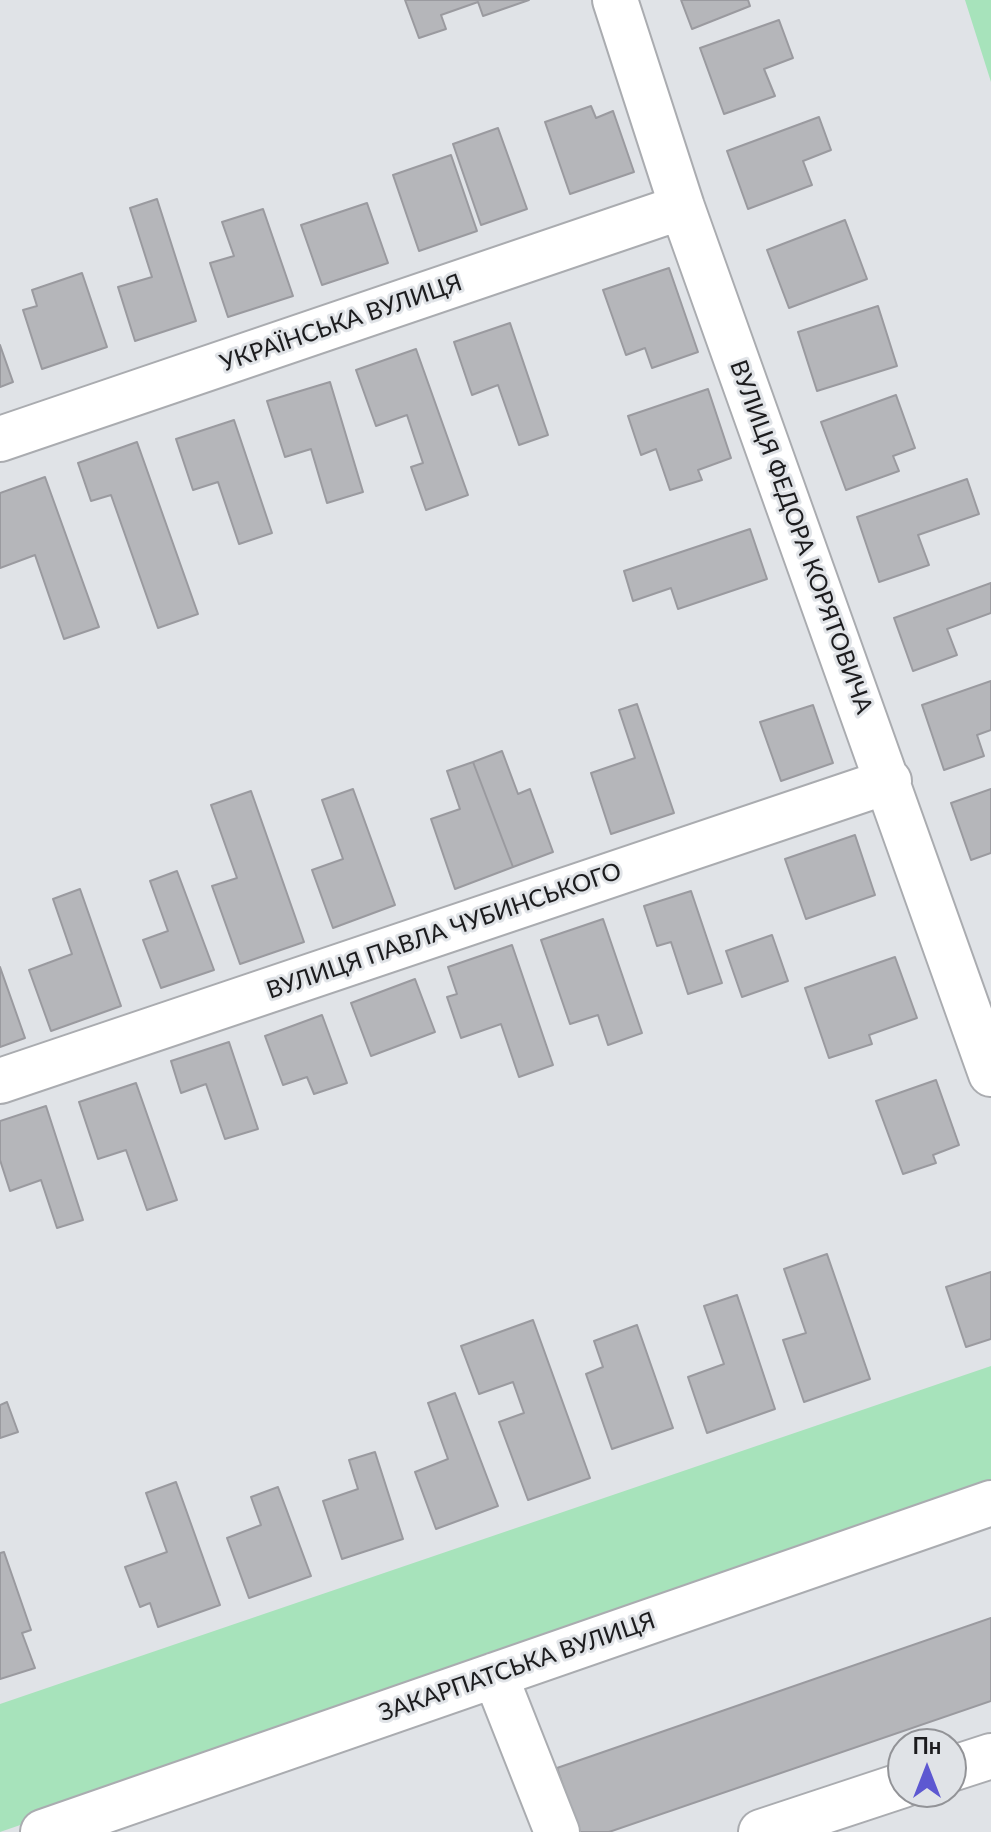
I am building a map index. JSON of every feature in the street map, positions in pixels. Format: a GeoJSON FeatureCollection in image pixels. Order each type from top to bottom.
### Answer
{"type":"FeatureCollection","features":[{"type":"Feature","properties":{"kind":"street","name":"ВУЛИЦЯ ФЕДОРА КОРЯТОВИЧА"},"geometry":{"type":"LineString","coordinates":[[615,0],[682,207],[991,1074]]}},
{"type":"Feature","properties":{"kind":"street","name":"УКРАЇНСЬКА ВУЛИЦЯ"},"geometry":{"type":"LineString","coordinates":[[0,439],[682,207]]}},
{"type":"Feature","properties":{"kind":"street","name":"ВУЛИЦЯ ПАВЛА ЧУБИНСЬКОГО"},"geometry":{"type":"LineString","coordinates":[[0,1081],[889,781]]}},
{"type":"Feature","properties":{"kind":"street","name":"ЗАКАРПАТСЬКА ВУЛИЦЯ"},"geometry":{"type":"LineString","coordinates":[[43,1832],[991,1503]]}},
{"type":"Feature","properties":{"kind":"street"},"geometry":{"type":"LineString","coordinates":[[495,1675],[557,1832]]}},
{"type":"Feature","properties":{"kind":"street"},"geometry":{"type":"LineString","coordinates":[[967,1764],[991,1756]]}},
{"type":"Feature","properties":{"kind":"street"},"geometry":{"type":"LineString","coordinates":[[761,1832],[887,1790]]}},
{"type":"Feature","properties":{"kind":"green space"},"geometry":{"type":"Polygon","coordinates":[[[965,0],[991,0],[991,82],[965,0]]]}},
{"type":"Feature","properties":{"kind":"green space"},"geometry":{"type":"Polygon","coordinates":[[[991,1366],[991,1491],[0,1832],[0,1704],[991,1366]]]}},
{"type":"Feature","properties":{"kind":"building"},"geometry":{"type":"Polygon","coordinates":[[[405,0],[529,0],[483,16],[478,2],[441,15],[446,29],[419,38],[405,0]]]}},
{"type":"Feature","properties":{"kind":"building"},"geometry":{"type":"Polygon","coordinates":[[[681,0],[748,0],[750,6],[692,29],[681,0]]]}},
{"type":"Feature","properties":{"kind":"building"},"geometry":{"type":"Polygon","coordinates":[[[779,20],[793,58],[764,69],[775,96],[724,114],[700,48],[779,20]]]}},
{"type":"Feature","properties":{"kind":"building"},"geometry":{"type":"Polygon","coordinates":[[[591,106],[596,118],[613,111],[634,172],[570,194],[545,122],[591,106]]]}},
{"type":"Feature","properties":{"kind":"building"},"geometry":{"type":"Polygon","coordinates":[[[819,117],[831,150],[803,161],[812,185],[748,209],[727,151],[819,117]]]}},
{"type":"Feature","properties":{"kind":"building"},"geometry":{"type":"Polygon","coordinates":[[[498,128],[527,209],[481,225],[453,144],[498,128]]]}},
{"type":"Feature","properties":{"kind":"building"},"geometry":{"type":"Polygon","coordinates":[[[451,155],[477,231],[419,251],[393,175],[451,155]]]}},
{"type":"Feature","properties":{"kind":"building"},"geometry":{"type":"Polygon","coordinates":[[[157,199],[196,321],[135,341],[118,287],[152,277],[130,208],[157,199]]]}},
{"type":"Feature","properties":{"kind":"building"},"geometry":{"type":"Polygon","coordinates":[[[367,203],[388,263],[322,285],[301,225],[367,203]]]}},
{"type":"Feature","properties":{"kind":"building"},"geometry":{"type":"Polygon","coordinates":[[[263,209],[293,296],[228,317],[210,263],[234,256],[222,222],[263,209]]]}},
{"type":"Feature","properties":{"kind":"building"},"geometry":{"type":"Polygon","coordinates":[[[845,220],[867,279],[789,308],[767,250],[845,220]]]}},
{"type":"Feature","properties":{"kind":"building"},"geometry":{"type":"Polygon","coordinates":[[[669,268],[698,352],[652,368],[645,348],[626,355],[603,290],[669,268]]]}},
{"type":"Feature","properties":{"kind":"building"},"geometry":{"type":"Polygon","coordinates":[[[82,273],[107,347],[42,369],[23,310],[37,306],[32,290],[82,273]]]}},
{"type":"Feature","properties":{"kind":"building"},"geometry":{"type":"Polygon","coordinates":[[[878,306],[897,366],[817,391],[798,332],[878,306]]]}},
{"type":"Feature","properties":{"kind":"building"},"geometry":{"type":"Polygon","coordinates":[[[510,323],[548,435],[519,445],[498,385],[472,395],[454,342],[510,323]]]}},
{"type":"Feature","properties":{"kind":"building"},"geometry":{"type":"Polygon","coordinates":[[[0,345],[13,382],[0,387],[0,345]]]}},
{"type":"Feature","properties":{"kind":"building"},"geometry":{"type":"Polygon","coordinates":[[[416,349],[468,495],[426,510],[411,467],[423,463],[407,415],[376,426],[356,370],[416,349]]]}},
{"type":"Feature","properties":{"kind":"building"},"geometry":{"type":"Polygon","coordinates":[[[330,382],[363,492],[327,503],[311,449],[285,457],[267,401],[330,382]]]}},
{"type":"Feature","properties":{"kind":"building"},"geometry":{"type":"Polygon","coordinates":[[[708,389],[731,458],[698,470],[702,480],[670,490],[656,449],[641,455],[628,416],[708,389]]]}},
{"type":"Feature","properties":{"kind":"building"},"geometry":{"type":"Polygon","coordinates":[[[896,395],[915,448],[893,456],[899,471],[846,490],[821,422],[896,395]]]}},
{"type":"Feature","properties":{"kind":"building"},"geometry":{"type":"Polygon","coordinates":[[[234,420],[272,533],[239,544],[218,482],[193,490],[176,439],[234,420]]]}},
{"type":"Feature","properties":{"kind":"building"},"geometry":{"type":"Polygon","coordinates":[[[137,442],[198,614],[158,628],[111,495],[91,501],[78,463],[137,442]]]}},
{"type":"Feature","properties":{"kind":"building"},"geometry":{"type":"Polygon","coordinates":[[[45,477],[99,627],[64,639],[35,555],[0,568],[0,493],[45,477]]]}},
{"type":"Feature","properties":{"kind":"building"},"geometry":{"type":"Polygon","coordinates":[[[967,479],[979,514],[918,535],[929,565],[879,582],[857,517],[967,479]]]}},
{"type":"Feature","properties":{"kind":"building"},"geometry":{"type":"Polygon","coordinates":[[[750,529],[767,579],[678,609],[671,588],[633,601],[624,571],[750,529]]]}},
{"type":"Feature","properties":{"kind":"building"},"geometry":{"type":"Polygon","coordinates":[[[991,583],[991,613],[947,629],[957,655],[913,671],[894,618],[991,583]]]}},
{"type":"Feature","properties":{"kind":"building"},"geometry":{"type":"Polygon","coordinates":[[[991,681],[991,730],[977,735],[984,756],[944,770],[922,705],[991,681]]]}},
{"type":"Feature","properties":{"kind":"building"},"geometry":{"type":"Polygon","coordinates":[[[637,704],[674,813],[611,834],[591,773],[635,758],[619,710],[637,704]]]}},
{"type":"Feature","properties":{"kind":"building"},"geometry":{"type":"Polygon","coordinates":[[[813,705],[833,763],[781,781],[760,722],[813,705]]]}},
{"type":"Feature","properties":{"kind":"building"},"geometry":{"type":"Polygon","coordinates":[[[502,751],[518,794],[530,789],[553,852],[513,867],[473,762],[502,751]]]}},
{"type":"Feature","properties":{"kind":"building"},"geometry":{"type":"Polygon","coordinates":[[[473,762],[513,867],[455,889],[431,819],[460,809],[447,771],[473,762]]]}},
{"type":"Feature","properties":{"kind":"building"},"geometry":{"type":"Polygon","coordinates":[[[353,789],[395,905],[333,928],[312,870],[343,859],[322,800],[353,789]]]}},
{"type":"Feature","properties":{"kind":"building"},"geometry":{"type":"Polygon","coordinates":[[[991,789],[991,853],[971,860],[951,803],[991,789]]]}},
{"type":"Feature","properties":{"kind":"building"},"geometry":{"type":"Polygon","coordinates":[[[251,791],[304,942],[240,964],[212,886],[237,878],[211,805],[251,791]]]}},
{"type":"Feature","properties":{"kind":"building"},"geometry":{"type":"Polygon","coordinates":[[[855,835],[875,895],[806,919],[785,859],[855,835]]]}},
{"type":"Feature","properties":{"kind":"building"},"geometry":{"type":"Polygon","coordinates":[[[177,871],[214,970],[161,988],[143,940],[168,931],[150,881],[177,871]]]}},
{"type":"Feature","properties":{"kind":"building"},"geometry":{"type":"Polygon","coordinates":[[[80,889],[121,1006],[51,1031],[29,970],[72,954],[53,899],[80,889]]]}},
{"type":"Feature","properties":{"kind":"building"},"geometry":{"type":"Polygon","coordinates":[[[691,891],[722,983],[688,994],[671,942],[657,946],[644,906],[691,891]]]}},
{"type":"Feature","properties":{"kind":"building"},"geometry":{"type":"Polygon","coordinates":[[[603,919],[642,1033],[608,1045],[598,1015],[570,1024],[541,940],[603,919]]]}},
{"type":"Feature","properties":{"kind":"building"},"geometry":{"type":"Polygon","coordinates":[[[772,935],[788,981],[742,997],[726,951],[772,935]]]}},
{"type":"Feature","properties":{"kind":"building"},"geometry":{"type":"Polygon","coordinates":[[[512,945],[553,1065],[519,1077],[501,1024],[461,1038],[447,997],[457,994],[448,967],[512,945]]]}},
{"type":"Feature","properties":{"kind":"building"},"geometry":{"type":"Polygon","coordinates":[[[895,957],[917,1018],[869,1035],[872,1044],[829,1058],[805,988],[895,957]]]}},
{"type":"Feature","properties":{"kind":"building"},"geometry":{"type":"Polygon","coordinates":[[[0,967],[25,1038],[0,1047],[0,967]]]}},
{"type":"Feature","properties":{"kind":"building"},"geometry":{"type":"Polygon","coordinates":[[[415,979],[435,1032],[371,1056],[351,1003],[415,979]]]}},
{"type":"Feature","properties":{"kind":"building"},"geometry":{"type":"Polygon","coordinates":[[[322,1015],[347,1083],[314,1094],[307,1077],[283,1085],[265,1036],[322,1015]]]}},
{"type":"Feature","properties":{"kind":"building"},"geometry":{"type":"Polygon","coordinates":[[[229,1042],[258,1129],[225,1139],[206,1084],[181,1093],[171,1061],[229,1042]]]}},
{"type":"Feature","properties":{"kind":"building"},"geometry":{"type":"Polygon","coordinates":[[[936,1080],[959,1145],[933,1155],[936,1163],[903,1174],[876,1101],[936,1080]]]}},
{"type":"Feature","properties":{"kind":"building"},"geometry":{"type":"Polygon","coordinates":[[[136,1083],[177,1200],[147,1210],[126,1150],[98,1159],[79,1102],[136,1083]]]}},
{"type":"Feature","properties":{"kind":"building"},"geometry":{"type":"Polygon","coordinates":[[[46,1106],[83,1220],[57,1228],[41,1180],[10,1191],[0,1160],[0,1121],[46,1106]]]}},
{"type":"Feature","properties":{"kind":"building"},"geometry":{"type":"Polygon","coordinates":[[[827,1254],[870,1379],[804,1402],[783,1340],[806,1333],[784,1269],[827,1254]]]}},
{"type":"Feature","properties":{"kind":"building"},"geometry":{"type":"Polygon","coordinates":[[[991,1272],[991,1339],[966,1347],[946,1287],[991,1272]]]}},
{"type":"Feature","properties":{"kind":"building"},"geometry":{"type":"Polygon","coordinates":[[[737,1295],[775,1409],[707,1433],[688,1377],[724,1364],[704,1306],[737,1295]]]}},
{"type":"Feature","properties":{"kind":"building"},"geometry":{"type":"Polygon","coordinates":[[[533,1320],[590,1478],[528,1500],[499,1422],[524,1413],[513,1382],[479,1394],[461,1346],[533,1320]]]}},
{"type":"Feature","properties":{"kind":"building"},"geometry":{"type":"Polygon","coordinates":[[[637,1325],[673,1428],[612,1449],[586,1374],[603,1367],[594,1341],[637,1325]]]}},
{"type":"Feature","properties":{"kind":"building"},"geometry":{"type":"Polygon","coordinates":[[[455,1393],[498,1506],[436,1529],[415,1472],[448,1459],[428,1403],[455,1393]]]}},
{"type":"Feature","properties":{"kind":"building"},"geometry":{"type":"Polygon","coordinates":[[[7,1402],[18,1432],[0,1438],[0,1405],[7,1402]]]}},
{"type":"Feature","properties":{"kind":"building"},"geometry":{"type":"Polygon","coordinates":[[[375,1452],[403,1539],[342,1559],[323,1501],[358,1489],[349,1460],[375,1452]]]}},
{"type":"Feature","properties":{"kind":"building"},"geometry":{"type":"Polygon","coordinates":[[[176,1482],[220,1605],[158,1627],[150,1603],[140,1607],[125,1567],[167,1552],[146,1493],[176,1482]]]}},
{"type":"Feature","properties":{"kind":"building"},"geometry":{"type":"Polygon","coordinates":[[[278,1487],[311,1576],[249,1598],[227,1538],[261,1525],[251,1497],[278,1487]]]}},
{"type":"Feature","properties":{"kind":"building"},"geometry":{"type":"Polygon","coordinates":[[[4,1552],[31,1630],[22,1633],[35,1668],[0,1679],[0,1553],[4,1552]]]}},
{"type":"Feature","properties":{"kind":"building"},"geometry":{"type":"Polygon","coordinates":[[[991,1618],[991,1701],[912,1728],[887,1728],[887,1737],[609,1832],[579,1832],[557,1768],[991,1618]]]}}]}
